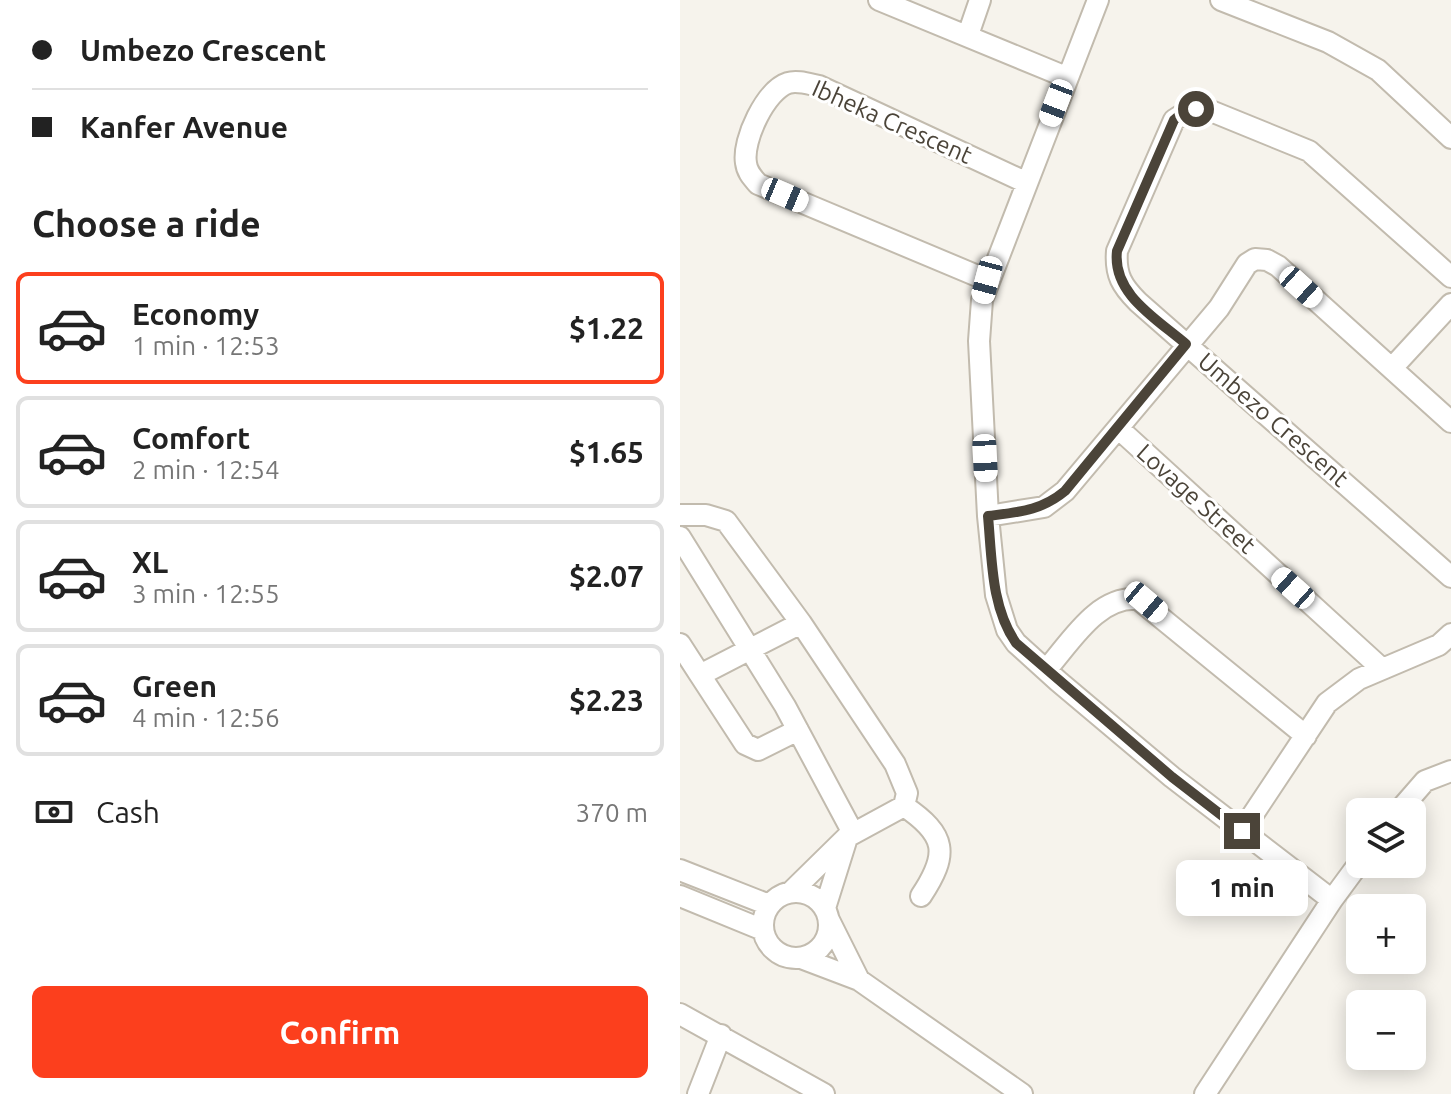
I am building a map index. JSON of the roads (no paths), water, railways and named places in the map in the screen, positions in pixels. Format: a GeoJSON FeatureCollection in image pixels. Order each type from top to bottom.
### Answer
{"type":"FeatureCollection","features":[{"type":"Feature","properties":{"kind":"street"},"geometry":{"type":"LineString","coordinates":[[879,0],[1066,77]]}},
{"type":"Feature","properties":{"kind":"street"},"geometry":{"type":"LineString","coordinates":[[968,35],[980,0]]}},
{"type":"Feature","properties":{"kind":"street"},"geometry":{"type":"LineString","coordinates":[[1098,0],[987,280],[982,300],[979,341],[988,516],[1000,614],[1016,643],[1046,670],[1172,777],[1332,900]]}},
{"type":"Feature","properties":{"kind":"street"},"geometry":{"type":"LineString","coordinates":[[1221,0],[1328,42],[1378,70],[1451,138]]}},
{"type":"Feature","properties":{"kind":"street","name":"Ibheka Crescent"},"geometry":{"type":"LineString","coordinates":[[987,280],[758,184],[749,174],[745,159],[760,110],[775,89],[792,81],[819,86],[1025,182]]}},
{"type":"Feature","properties":{"kind":"street","name":"Umbezo Crescent"},"geometry":{"type":"LineString","coordinates":[[1451,277],[1309,151],[1206,109],[1188,111],[1174,120],[1117,251],[1116,265],[1125,288],[1451,577]]}},
{"type":"Feature","properties":{"kind":"street"},"geometry":{"type":"LineString","coordinates":[[988,516],[1032,511],[1054,500],[1219,308],[1247,264],[1255,259],[1267,260],[1451,422]]}},
{"type":"Feature","properties":{"kind":"street"},"geometry":{"type":"LineString","coordinates":[[1392,368],[1451,304]]}},
{"type":"Feature","properties":{"kind":"street","name":"Lovage Street"},"geometry":{"type":"LineString","coordinates":[[1118,428],[1381,668]]}},
{"type":"Feature","properties":{"kind":"street"},"geometry":{"type":"LineString","coordinates":[[680,515],[706,515],[726,521],[801,623],[895,764],[907,793],[904,806],[850,835],[791,892]]}},
{"type":"Feature","properties":{"kind":"street"},"geometry":{"type":"LineString","coordinates":[[680,537],[798,730],[850,835],[827,914],[829,933],[823,945],[801,958]]}},
{"type":"Feature","properties":{"kind":"street"},"geometry":{"type":"LineString","coordinates":[[1046,670],[1102,608],[1119,599],[1138,599],[1146,602],[1306,736]]}},
{"type":"Feature","properties":{"kind":"street"},"geometry":{"type":"LineString","coordinates":[[700,675],[801,623]]}},
{"type":"Feature","properties":{"kind":"street"},"geometry":{"type":"LineString","coordinates":[[1242,831],[1327,703],[1342,689],[1381,668],[1439,645],[1451,634]]}},
{"type":"Feature","properties":{"kind":"street"},"geometry":{"type":"LineString","coordinates":[[680,644],[745,744],[758,750],[798,730]]}},
{"type":"Feature","properties":{"kind":"street"},"geometry":{"type":"LineString","coordinates":[[1410,798],[1425,781],[1451,771]]}},
{"type":"Feature","properties":{"kind":"street"},"geometry":{"type":"LineString","coordinates":[[904,806],[932,828],[942,851],[936,873],[921,896]]}},
{"type":"Feature","properties":{"kind":"street"},"geometry":{"type":"LineString","coordinates":[[680,870],[769,905]]}},
{"type":"Feature","properties":{"kind":"street"},"geometry":{"type":"LineString","coordinates":[[1205,1093],[1348,878]]}},
{"type":"Feature","properties":{"kind":"street"},"geometry":{"type":"LineString","coordinates":[[859,980],[816,898],[791,892],[779,896],[769,905],[763,930],[776,952],[859,980],[1022,1094]]}},
{"type":"Feature","properties":{"kind":"street"},"geometry":{"type":"LineString","coordinates":[[680,896],[763,930]]}},
{"type":"Feature","properties":{"kind":"street"},"geometry":{"type":"LineString","coordinates":[[680,1014],[824,1094]]}},
{"type":"Feature","properties":{"kind":"street"},"geometry":{"type":"LineString","coordinates":[[698,1094],[721,1035]]}}]}
